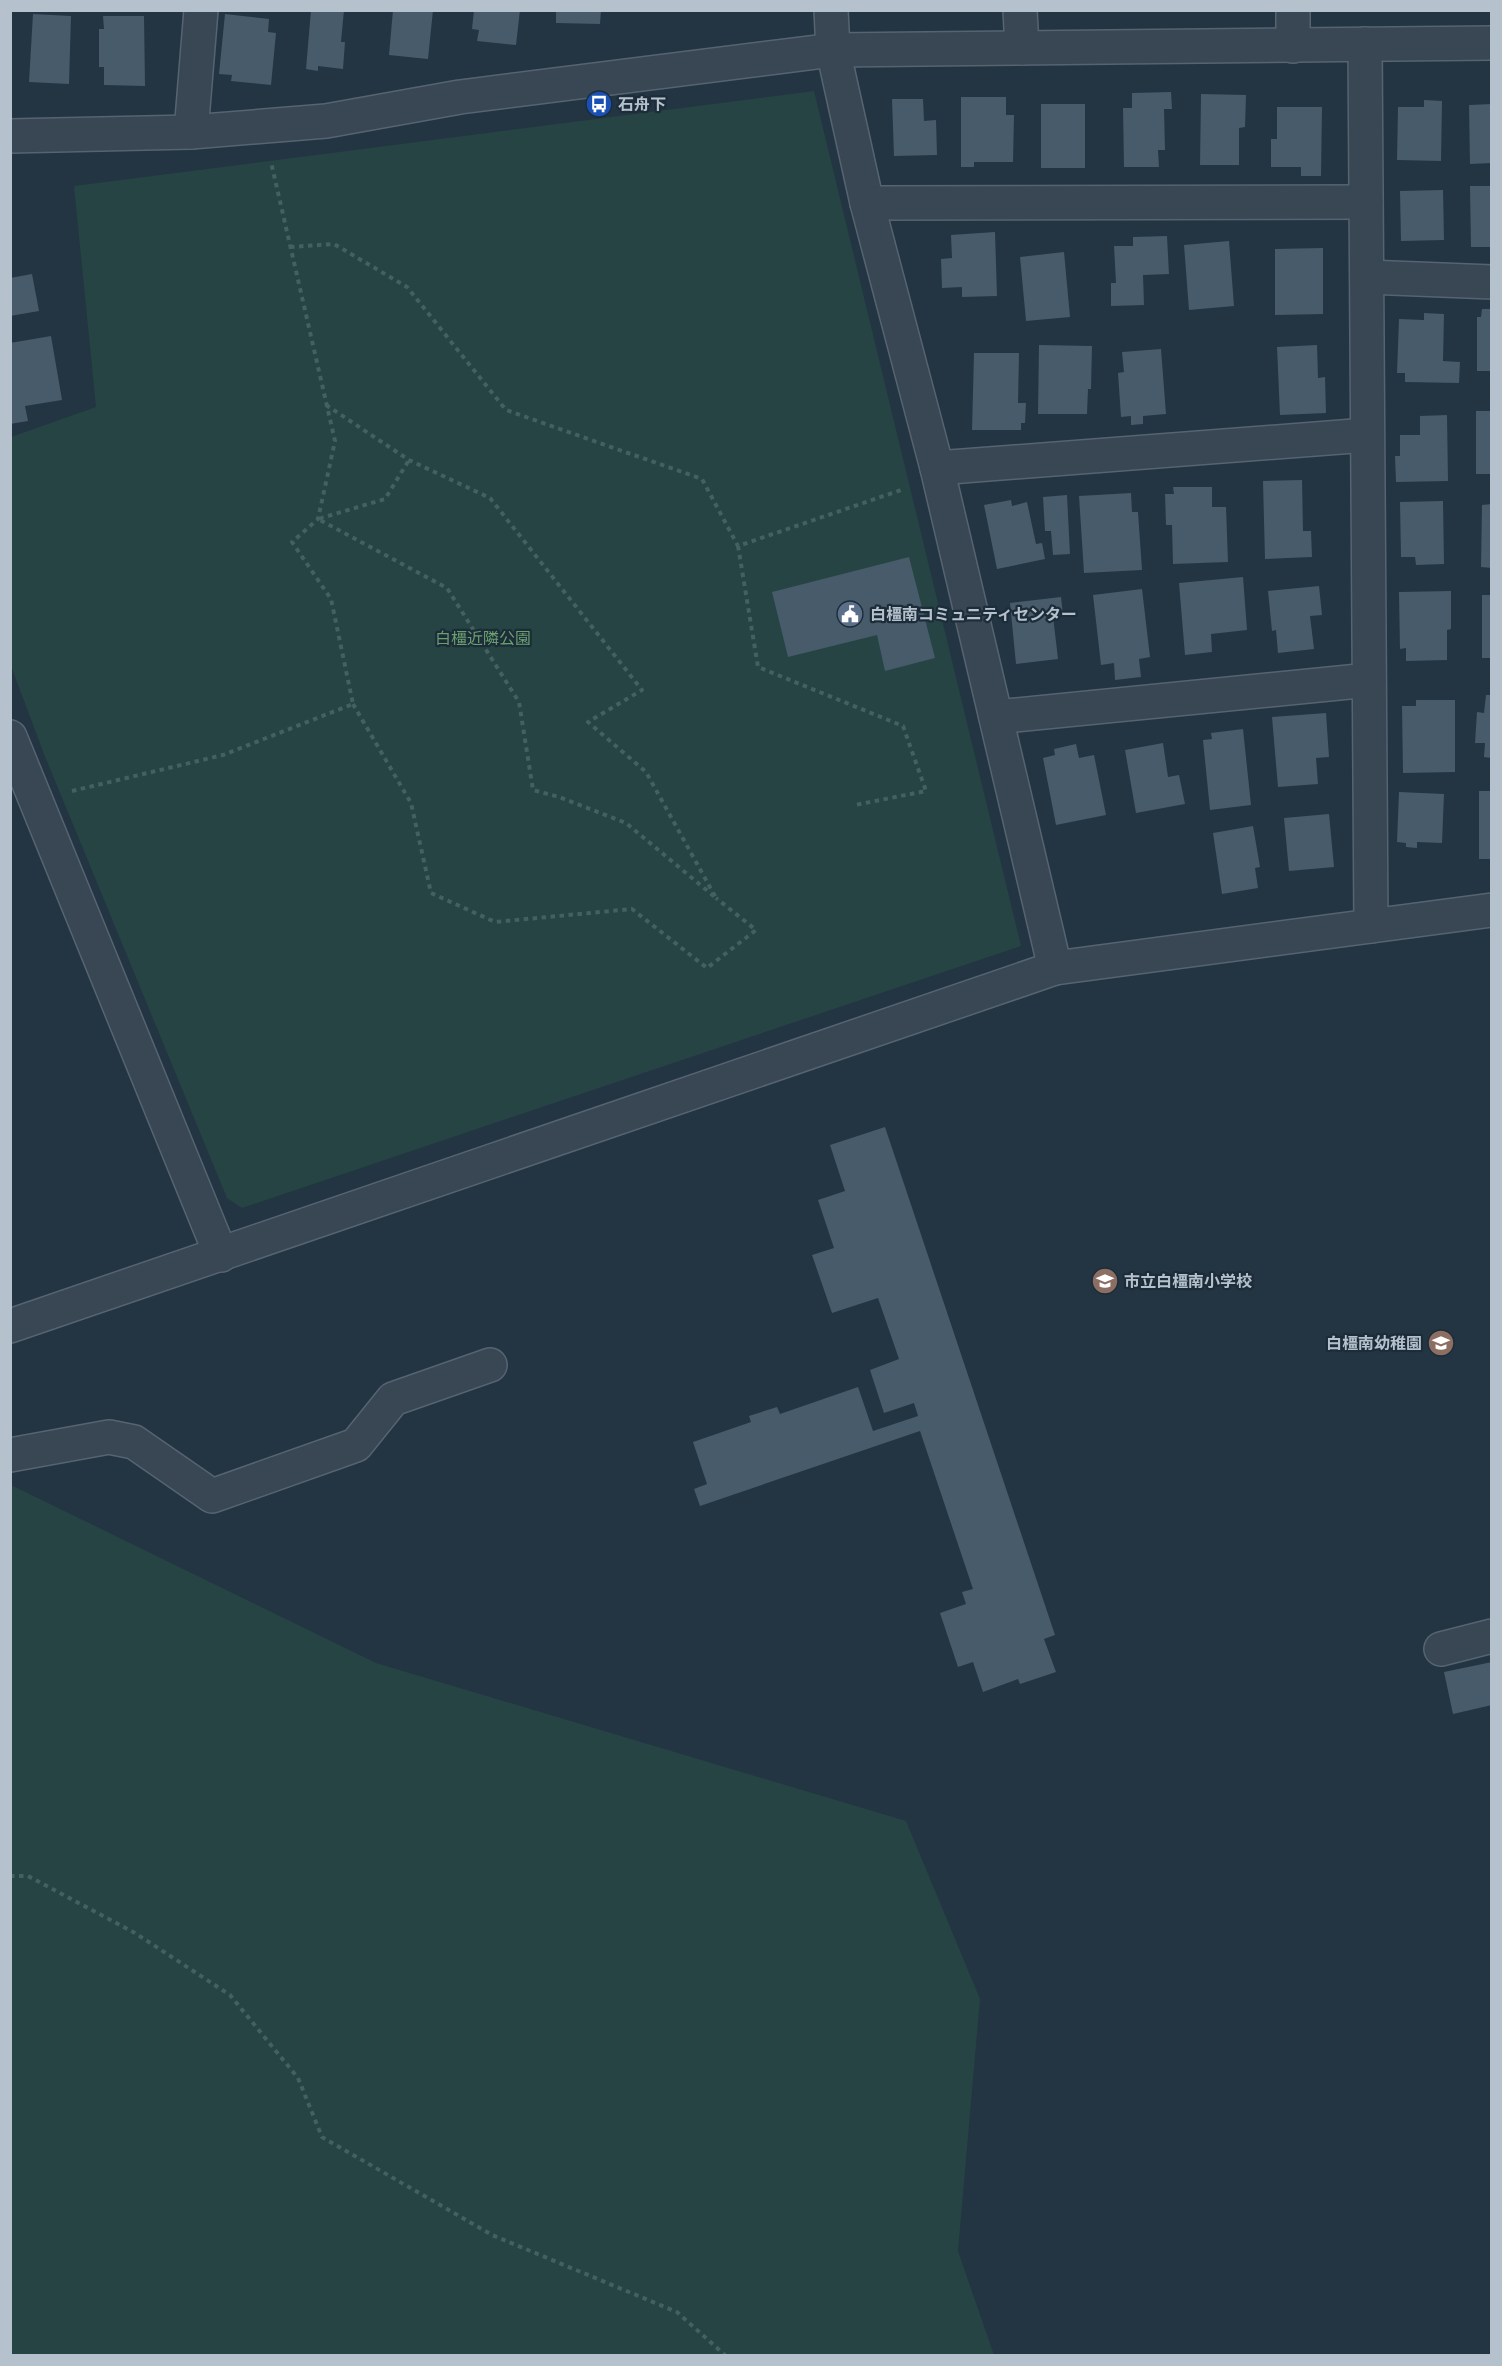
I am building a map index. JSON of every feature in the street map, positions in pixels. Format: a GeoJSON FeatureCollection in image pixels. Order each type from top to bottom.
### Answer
{"type":"FeatureCollection","features":[{"type":"Feature","properties":{"kind":"street"},"geometry":{"type":"LineString","coordinates":[[191,132],[201,10]]}},
{"type":"Feature","properties":{"kind":"street"},"geometry":{"type":"LineString","coordinates":[[831,10],[833,50],[867,203],[937,468],[1055,968]]}},
{"type":"Feature","properties":{"kind":"street"},"geometry":{"type":"LineString","coordinates":[[1020,10],[1022,48]]}},
{"type":"Feature","properties":{"kind":"street"},"geometry":{"type":"LineString","coordinates":[[1293,10],[1293,45]]}},
{"type":"Feature","properties":{"kind":"street"},"geometry":{"type":"LineString","coordinates":[[10,136],[191,132],[326,121],[460,97],[833,50],[1491,43]]}},
{"type":"Feature","properties":{"kind":"street"},"geometry":{"type":"LineString","coordinates":[[1365,44],[1371,926]]}},
{"type":"Feature","properties":{"kind":"street"},"geometry":{"type":"LineString","coordinates":[[867,203],[1366,202]]}},
{"type":"Feature","properties":{"kind":"street"},"geometry":{"type":"LineString","coordinates":[[1367,277],[1491,282]]}},
{"type":"Feature","properties":{"kind":"street"},"geometry":{"type":"LineString","coordinates":[[937,468],[1367,435]]}},
{"type":"Feature","properties":{"kind":"street"},"geometry":{"type":"LineString","coordinates":[[996,717],[1369,680]]}},
{"type":"Feature","properties":{"kind":"street"},"geometry":{"type":"LineString","coordinates":[[10,737],[221,1255]]}},
{"type":"Feature","properties":{"kind":"street"},"geometry":{"type":"LineString","coordinates":[[10,1326],[1055,968],[1491,910]]}},
{"type":"Feature","properties":{"kind":"street"},"geometry":{"type":"LineString","coordinates":[[10,1455],[109,1437],[134,1442],[212,1496],[356,1445],[393,1399],[490,1365]]}},
{"type":"Feature","properties":{"kind":"street"},"geometry":{"type":"LineString","coordinates":[[1441,1649],[1491,1636]]}},
{"type":"Feature","properties":{"kind":"path"},"geometry":{"type":"LineString","coordinates":[[271,162],[334,441],[318,519]]}},
{"type":"Feature","properties":{"kind":"path"},"geometry":{"type":"LineString","coordinates":[[290,247],[334,244],[407,287],[506,410],[702,479],[738,546],[758,667],[903,726],[926,790],[855,805]]}},
{"type":"Feature","properties":{"kind":"path"},"geometry":{"type":"LineString","coordinates":[[326,405],[409,460],[490,498],[642,690],[588,722],[646,772],[716,898]]}},
{"type":"Feature","properties":{"kind":"path"},"geometry":{"type":"LineString","coordinates":[[318,519],[447,588],[519,702],[533,790],[559,797],[626,823],[756,930],[707,968],[632,909],[495,922],[431,893],[411,803],[353,704],[331,599],[292,543],[318,519],[385,499],[409,460]]}},
{"type":"Feature","properties":{"kind":"path"},"geometry":{"type":"LineString","coordinates":[[738,546],[909,487]]}},
{"type":"Feature","properties":{"kind":"path"},"geometry":{"type":"LineString","coordinates":[[36,800],[222,755],[353,704]]}},
{"type":"Feature","properties":{"kind":"path"},"geometry":{"type":"LineString","coordinates":[[10,1876],[28,1876],[135,1933],[230,1995],[298,2078],[321,2137],[492,2235],[677,2312],[726,2355]]}},
{"type":"Feature","properties":{"kind":"green space","name":"白橿近隣公園"},"geometry":{"type":"Polygon","coordinates":[[[814,91],[1021,946],[242,1208],[227,1198],[44,754],[11,666],[11,437],[96,407],[74,186],[814,91]]]}},
{"type":"Feature","properties":{"kind":"green space"},"geometry":{"type":"Polygon","coordinates":[[[11,1485],[376,1663],[906,1821],[980,1999],[958,2251],[994,2355],[11,2355],[11,1485]]]}},
{"type":"Feature","properties":{"kind":"building"},"geometry":{"type":"Polygon","coordinates":[[[311,10],[344,10],[341,42],[345,42],[343,69],[318,66],[318,71],[306,69],[311,10]]]}},
{"type":"Feature","properties":{"kind":"building"},"geometry":{"type":"Polygon","coordinates":[[[393,10],[433,10],[428,59],[389,55],[393,10]]]}},
{"type":"Feature","properties":{"kind":"building"},"geometry":{"type":"Polygon","coordinates":[[[474,10],[520,10],[516,45],[477,41],[479,30],[472,29],[474,10]]]}},
{"type":"Feature","properties":{"kind":"building"},"geometry":{"type":"Polygon","coordinates":[[[556,10],[601,10],[600,24],[556,23],[556,10]]]}},
{"type":"Feature","properties":{"kind":"building"},"geometry":{"type":"Polygon","coordinates":[[[33,14],[71,16],[69,84],[29,82],[33,14]]]}},
{"type":"Feature","properties":{"kind":"building"},"geometry":{"type":"Polygon","coordinates":[[[225,14],[269,19],[268,32],[276,33],[271,85],[231,81],[232,75],[219,74],[225,14]]]}},
{"type":"Feature","properties":{"kind":"building"},"geometry":{"type":"Polygon","coordinates":[[[103,16],[144,16],[145,86],[104,85],[104,67],[99,67],[99,29],[104,29],[103,16]]]}},
{"type":"Feature","properties":{"kind":"building"},"geometry":{"type":"Polygon","coordinates":[[[1171,92],[1172,109],[1164,109],[1165,150],[1158,150],[1159,167],[1124,167],[1123,108],[1132,108],[1132,93],[1171,92]]]}},
{"type":"Feature","properties":{"kind":"building"},"geometry":{"type":"Polygon","coordinates":[[[1201,94],[1246,95],[1245,127],[1239,128],[1239,165],[1200,165],[1201,94]]]}},
{"type":"Feature","properties":{"kind":"building"},"geometry":{"type":"Polygon","coordinates":[[[961,97],[1006,97],[1006,115],[1014,115],[1013,162],[974,162],[974,167],[961,167],[961,97]]]}},
{"type":"Feature","properties":{"kind":"building"},"geometry":{"type":"Polygon","coordinates":[[[892,99],[923,99],[924,121],[936,120],[937,155],[894,156],[892,99]]]}},
{"type":"Feature","properties":{"kind":"building"},"geometry":{"type":"Polygon","coordinates":[[[1424,100],[1442,101],[1441,161],[1397,160],[1398,107],[1424,107],[1424,100]]]}},
{"type":"Feature","properties":{"kind":"building"},"geometry":{"type":"Polygon","coordinates":[[[1041,104],[1085,104],[1085,168],[1041,168],[1041,104]]]}},
{"type":"Feature","properties":{"kind":"building"},"geometry":{"type":"Polygon","coordinates":[[[1492,104],[1492,163],[1470,164],[1469,105],[1492,104]]]}},
{"type":"Feature","properties":{"kind":"building"},"geometry":{"type":"Polygon","coordinates":[[[1277,107],[1322,107],[1321,176],[1301,176],[1301,167],[1271,167],[1271,139],[1277,139],[1277,107]]]}},
{"type":"Feature","properties":{"kind":"building"},"geometry":{"type":"Polygon","coordinates":[[[1470,186],[1492,186],[1492,247],[1471,247],[1470,186]]]}},
{"type":"Feature","properties":{"kind":"building"},"geometry":{"type":"Polygon","coordinates":[[[1443,190],[1444,240],[1401,241],[1400,191],[1443,190]]]}},
{"type":"Feature","properties":{"kind":"building"},"geometry":{"type":"Polygon","coordinates":[[[995,232],[997,296],[962,297],[962,287],[942,288],[941,259],[952,258],[951,235],[995,232]]]}},
{"type":"Feature","properties":{"kind":"building"},"geometry":{"type":"Polygon","coordinates":[[[1167,236],[1169,274],[1143,275],[1144,305],[1111,306],[1111,283],[1116,283],[1114,246],[1133,246],[1133,237],[1167,236]]]}},
{"type":"Feature","properties":{"kind":"building"},"geometry":{"type":"Polygon","coordinates":[[[1229,241],[1234,306],[1189,310],[1184,245],[1229,241]]]}},
{"type":"Feature","properties":{"kind":"building"},"geometry":{"type":"Polygon","coordinates":[[[1323,248],[1323,314],[1275,315],[1275,249],[1323,248]]]}},
{"type":"Feature","properties":{"kind":"building"},"geometry":{"type":"Polygon","coordinates":[[[1064,252],[1070,317],[1026,321],[1020,257],[1064,252]]]}},
{"type":"Feature","properties":{"kind":"building"},"geometry":{"type":"Polygon","coordinates":[[[32,274],[39,311],[10,316],[10,278],[32,274]]]}},
{"type":"Feature","properties":{"kind":"building"},"geometry":{"type":"Polygon","coordinates":[[[1482,309],[1492,309],[1492,371],[1477,371],[1477,317],[1481,317],[1482,309]]]}},
{"type":"Feature","properties":{"kind":"building"},"geometry":{"type":"Polygon","coordinates":[[[1424,313],[1444,314],[1443,361],[1460,362],[1459,383],[1405,382],[1405,373],[1397,373],[1399,319],[1424,320],[1424,313]]]}},
{"type":"Feature","properties":{"kind":"building"},"geometry":{"type":"Polygon","coordinates":[[[51,336],[62,400],[25,406],[28,421],[10,424],[10,343],[51,336]]]}},
{"type":"Feature","properties":{"kind":"building"},"geometry":{"type":"Polygon","coordinates":[[[1039,345],[1092,346],[1091,389],[1088,389],[1087,414],[1038,414],[1039,345]]]}},
{"type":"Feature","properties":{"kind":"building"},"geometry":{"type":"Polygon","coordinates":[[[1317,345],[1318,378],[1325,377],[1326,413],[1280,415],[1277,347],[1317,345]]]}},
{"type":"Feature","properties":{"kind":"building"},"geometry":{"type":"Polygon","coordinates":[[[1161,349],[1166,414],[1143,416],[1143,424],[1131,425],[1131,416],[1121,417],[1118,373],[1124,372],[1122,352],[1161,349]]]}},
{"type":"Feature","properties":{"kind":"building"},"geometry":{"type":"Polygon","coordinates":[[[974,353],[1019,353],[1018,403],[1026,403],[1025,423],[1021,423],[1021,430],[972,430],[974,353]]]}},
{"type":"Feature","properties":{"kind":"building"},"geometry":{"type":"Polygon","coordinates":[[[1476,411],[1492,411],[1492,474],[1476,474],[1476,411]]]}},
{"type":"Feature","properties":{"kind":"building"},"geometry":{"type":"Polygon","coordinates":[[[1447,415],[1448,481],[1396,482],[1395,456],[1400,456],[1400,435],[1420,435],[1420,416],[1447,415]]]}},
{"type":"Feature","properties":{"kind":"building"},"geometry":{"type":"Polygon","coordinates":[[[1302,480],[1303,531],[1311,531],[1312,557],[1265,559],[1263,481],[1302,480]]]}},
{"type":"Feature","properties":{"kind":"building"},"geometry":{"type":"Polygon","coordinates":[[[1173,487],[1212,487],[1212,507],[1226,507],[1228,562],[1173,564],[1172,525],[1166,525],[1165,494],[1174,494],[1173,487]]]}},
{"type":"Feature","properties":{"kind":"building"},"geometry":{"type":"Polygon","coordinates":[[[1131,493],[1132,512],[1138,512],[1142,570],[1084,573],[1079,496],[1131,493]]]}},
{"type":"Feature","properties":{"kind":"building"},"geometry":{"type":"Polygon","coordinates":[[[1067,495],[1070,554],[1053,555],[1051,531],[1045,531],[1043,497],[1067,495]]]}},
{"type":"Feature","properties":{"kind":"building"},"geometry":{"type":"Polygon","coordinates":[[[1011,500],[1012,506],[1027,502],[1036,544],[1042,543],[1045,559],[997,569],[984,505],[1011,500]]]}},
{"type":"Feature","properties":{"kind":"building"},"geometry":{"type":"Polygon","coordinates":[[[1443,501],[1444,564],[1416,565],[1415,557],[1401,557],[1400,502],[1443,501]]]}},
{"type":"Feature","properties":{"kind":"building"},"geometry":{"type":"Polygon","coordinates":[[[1492,504],[1492,568],[1481,567],[1482,505],[1492,504]]]}},
{"type":"Feature","properties":{"kind":"building","name":"白橿南コミュニティセンター"},"geometry":{"type":"Polygon","coordinates":[[[909,557],[935,658],[885,671],[877,635],[788,657],[772,592],[909,557]]]}},
{"type":"Feature","properties":{"kind":"building"},"geometry":{"type":"Polygon","coordinates":[[[1243,577],[1247,630],[1211,634],[1212,652],[1185,655],[1179,583],[1243,577]]]}},
{"type":"Feature","properties":{"kind":"building"},"geometry":{"type":"Polygon","coordinates":[[[1319,586],[1322,615],[1310,616],[1314,649],[1278,653],[1276,630],[1272,631],[1268,591],[1319,586]]]}},
{"type":"Feature","properties":{"kind":"building"},"geometry":{"type":"Polygon","coordinates":[[[1142,589],[1150,657],[1139,659],[1141,677],[1115,680],[1114,663],[1101,665],[1093,595],[1142,589]]]}},
{"type":"Feature","properties":{"kind":"building"},"geometry":{"type":"Polygon","coordinates":[[[1451,591],[1451,629],[1447,630],[1447,660],[1406,661],[1406,648],[1400,649],[1399,592],[1451,591]]]}},
{"type":"Feature","properties":{"kind":"building"},"geometry":{"type":"Polygon","coordinates":[[[1482,595],[1492,595],[1492,658],[1482,658],[1482,595]]]}},
{"type":"Feature","properties":{"kind":"building"},"geometry":{"type":"Polygon","coordinates":[[[1061,597],[1063,615],[1053,616],[1058,659],[1016,664],[1010,603],[1061,597]]]}},
{"type":"Feature","properties":{"kind":"building"},"geometry":{"type":"Polygon","coordinates":[[[1486,695],[1492,695],[1492,758],[1484,757],[1485,743],[1475,743],[1477,712],[1484,713],[1486,695]]]}},
{"type":"Feature","properties":{"kind":"building"},"geometry":{"type":"Polygon","coordinates":[[[1416,700],[1455,700],[1455,772],[1403,773],[1402,706],[1416,706],[1416,700]]]}},
{"type":"Feature","properties":{"kind":"building"},"geometry":{"type":"Polygon","coordinates":[[[1326,713],[1329,757],[1316,758],[1318,784],[1278,787],[1272,717],[1326,713]]]}},
{"type":"Feature","properties":{"kind":"building"},"geometry":{"type":"Polygon","coordinates":[[[1243,729],[1251,805],[1210,810],[1203,740],[1212,739],[1211,733],[1243,729]]]}},
{"type":"Feature","properties":{"kind":"building"},"geometry":{"type":"Polygon","coordinates":[[[1163,743],[1168,777],[1179,775],[1185,804],[1136,813],[1125,750],[1163,743]]]}},
{"type":"Feature","properties":{"kind":"building"},"geometry":{"type":"Polygon","coordinates":[[[1076,744],[1079,758],[1094,755],[1106,815],[1056,825],[1043,758],[1055,755],[1054,749],[1076,744]]]}},
{"type":"Feature","properties":{"kind":"building"},"geometry":{"type":"Polygon","coordinates":[[[1479,791],[1492,791],[1492,859],[1479,859],[1479,791]]]}},
{"type":"Feature","properties":{"kind":"building"},"geometry":{"type":"Polygon","coordinates":[[[1399,792],[1444,794],[1442,843],[1417,842],[1417,848],[1406,847],[1406,843],[1397,842],[1399,792]]]}},
{"type":"Feature","properties":{"kind":"building"},"geometry":{"type":"Polygon","coordinates":[[[1329,814],[1334,867],[1289,871],[1284,818],[1329,814]]]}},
{"type":"Feature","properties":{"kind":"building"},"geometry":{"type":"Polygon","coordinates":[[[1253,826],[1260,867],[1255,868],[1258,888],[1222,894],[1213,833],[1253,826]]]}},
{"type":"Feature","properties":{"kind":"building"},"geometry":{"type":"Polygon","coordinates":[[[885,1127],[1055,1635],[1044,1639],[1056,1672],[1020,1684],[1018,1679],[983,1692],[973,1662],[958,1667],[940,1613],[966,1604],[962,1592],[973,1589],[920,1431],[700,1506],[694,1489],[707,1484],[693,1442],[751,1422],[749,1416],[777,1407],[780,1414],[858,1387],[873,1431],[918,1416],[914,1403],[884,1413],[870,1370],[899,1359],[878,1298],[832,1313],[812,1255],[834,1248],[818,1200],[845,1191],[830,1145],[885,1127]]]}},
{"type":"Feature","properties":{"kind":"building"},"geometry":{"type":"Polygon","coordinates":[[[1492,1662],[1492,1705],[1453,1714],[1444,1672],[1492,1662]]]}},
{"type":"Feature","properties":{"kind":"place","name":"石舟下"},"geometry":{"type":"Point","coordinates":[599,104]}},
{"type":"Feature","properties":{"kind":"place","name":"白橿南コミュニティセンター"},"geometry":{"type":"Point","coordinates":[850,614]}},
{"type":"Feature","properties":{"kind":"place","name":"市立白橿南小学校"},"geometry":{"type":"Point","coordinates":[1105,1281]}},
{"type":"Feature","properties":{"kind":"place","name":"白橿南幼稚園"},"geometry":{"type":"Point","coordinates":[1441,1343]}}]}
